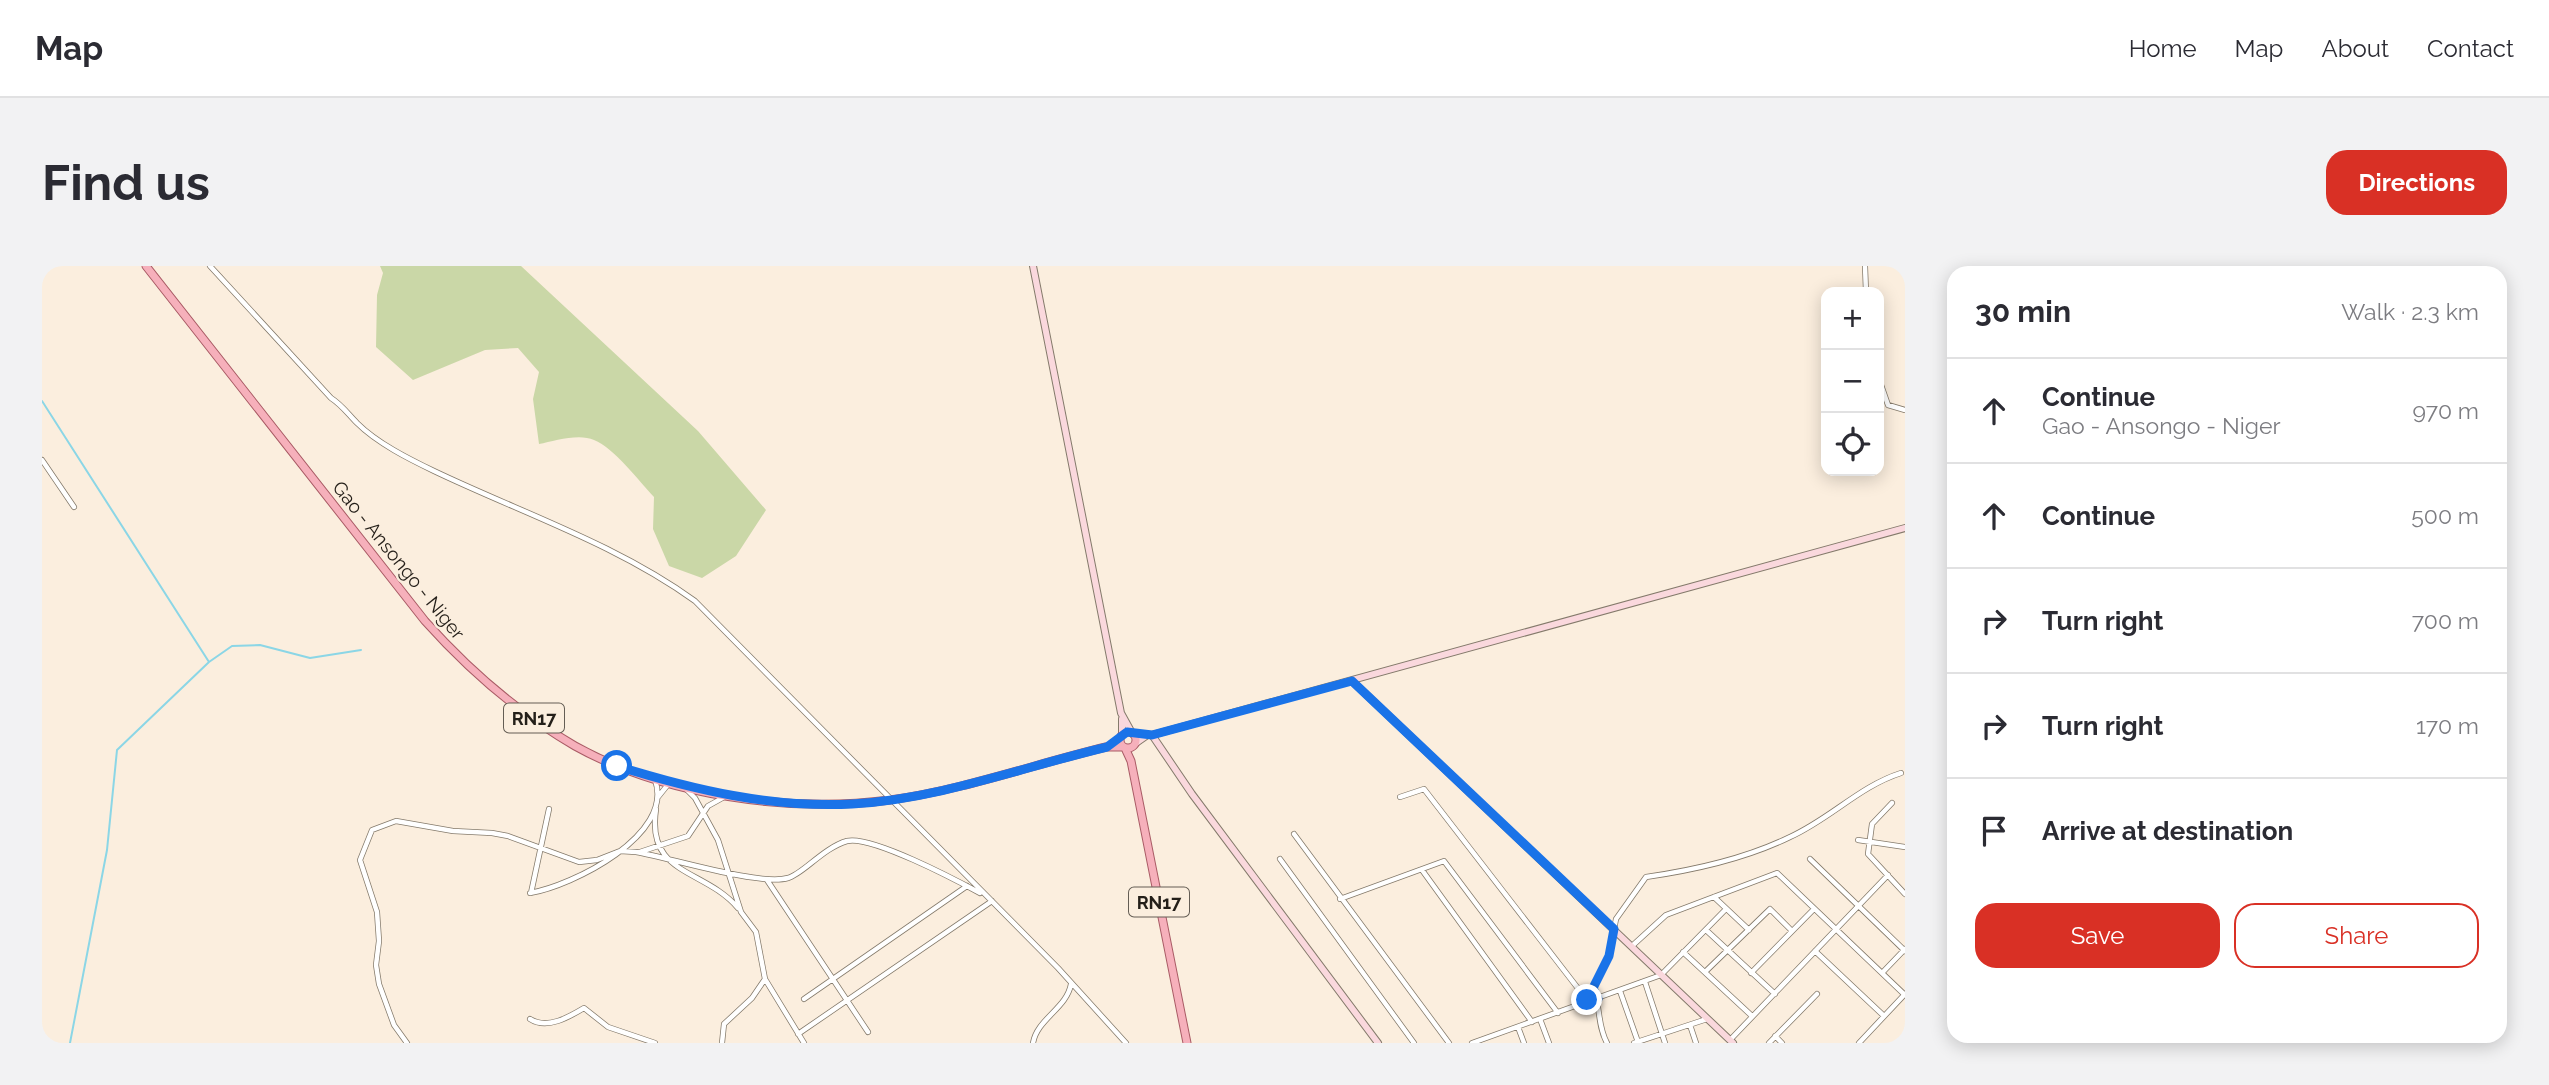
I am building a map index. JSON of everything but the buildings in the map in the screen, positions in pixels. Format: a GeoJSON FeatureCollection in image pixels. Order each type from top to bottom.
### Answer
{"type":"FeatureCollection","features":[{"type":"Feature","properties":{"kind":"main road","name":"Gao - Ansongo - Niger"},"geometry":{"type":"LineString","coordinates":[[146,266],[416,610],[451,650],[506,699],[574,745],[617,766],[654,778],[726,795],[807,804],[892,799],[941,791],[1107,747]]}},
{"type":"Feature","properties":{"kind":"main road"},"geometry":{"type":"LineString","coordinates":[[1132,734],[1129,746],[1121,736],[1132,734]]}},
{"type":"Feature","properties":{"kind":"main road","name":"RN17"},"geometry":{"type":"LineString","coordinates":[[1107,747],[1121,736]]}},
{"type":"Feature","properties":{"kind":"main road","name":"RN17"},"geometry":{"type":"LineString","coordinates":[[1107,747],[1129,746],[1187,1043]]}},
{"type":"Feature","properties":{"kind":"street"},"geometry":{"type":"LineString","coordinates":[[210,266],[331,398],[345,407],[358,424],[434,471],[511,503],[657,573],[695,601],[992,901],[1126,1043]]}},
{"type":"Feature","properties":{"kind":"street"},"geometry":{"type":"LineString","coordinates":[[1033,266],[1122,717],[1121,736]]}},
{"type":"Feature","properties":{"kind":"street"},"geometry":{"type":"LineString","coordinates":[[1865,266],[1866,287]]}},
{"type":"Feature","properties":{"kind":"street"},"geometry":{"type":"LineString","coordinates":[[1884,393],[1888,405],[1905,410]]}},
{"type":"Feature","properties":{"kind":"street"},"geometry":{"type":"LineString","coordinates":[[42,460],[74,507]]}},
{"type":"Feature","properties":{"kind":"street"},"geometry":{"type":"LineString","coordinates":[[1129,746],[1150,735],[1905,528]]}},
{"type":"Feature","properties":{"kind":"street"},"geometry":{"type":"LineString","coordinates":[[1352,681],[1731,1042],[1752,1016],[1888,875]]}},
{"type":"Feature","properties":{"kind":"street"},"geometry":{"type":"LineString","coordinates":[[1122,717],[1132,734],[1150,735]]}},
{"type":"Feature","properties":{"kind":"street"},"geometry":{"type":"LineString","coordinates":[[1150,735],[1378,1043]]}},
{"type":"Feature","properties":{"kind":"street"},"geometry":{"type":"LineString","coordinates":[[1607,1043],[1600,1029],[1598,999],[1593,988],[1609,956],[1614,929],[1626,902],[1646,877],[1700,870],[1790,837],[1877,781],[1901,773]]}},
{"type":"Feature","properties":{"kind":"street"},"geometry":{"type":"LineString","coordinates":[[654,778],[657,798],[653,828],[657,848],[665,857],[725,893],[741,912],[756,932],[765,979],[804,1043]]}},
{"type":"Feature","properties":{"kind":"street"},"geometry":{"type":"LineString","coordinates":[[549,809],[530,893],[574,881],[620,851],[649,822],[657,798],[671,782]]}},
{"type":"Feature","properties":{"kind":"street"},"geometry":{"type":"LineString","coordinates":[[682,785],[695,798],[718,840],[741,912]]}},
{"type":"Feature","properties":{"kind":"street"},"geometry":{"type":"LineString","coordinates":[[1400,797],[1424,789],[1587,1000]]}},
{"type":"Feature","properties":{"kind":"street"},"geometry":{"type":"LineString","coordinates":[[636,852],[657,848],[688,836],[708,806],[726,795]]}},
{"type":"Feature","properties":{"kind":"street"},"geometry":{"type":"LineString","coordinates":[[1892,803],[1872,824],[1868,854],[1905,894]]}},
{"type":"Feature","properties":{"kind":"street"},"geometry":{"type":"LineString","coordinates":[[407,1043],[394,1025],[380,991],[376,965],[379,941],[377,912],[360,860],[370,832],[396,821],[453,831],[508,836],[579,862],[597,860],[620,851],[636,852],[750,877],[789,878],[821,852],[850,840],[887,848],[986,896]]}},
{"type":"Feature","properties":{"kind":"street"},"geometry":{"type":"LineString","coordinates":[[1294,834],[1449,1043]]}},
{"type":"Feature","properties":{"kind":"street"},"geometry":{"type":"LineString","coordinates":[[1858,840],[1905,847]]}},
{"type":"Feature","properties":{"kind":"street"},"geometry":{"type":"LineString","coordinates":[[1280,859],[1414,1043]]}},
{"type":"Feature","properties":{"kind":"street"},"geometry":{"type":"LineString","coordinates":[[1810,859],[1905,950],[1882,973]]}},
{"type":"Feature","properties":{"kind":"street"},"geometry":{"type":"LineString","coordinates":[[1340,899],[1444,861],[1558,1013]]}},
{"type":"Feature","properties":{"kind":"street"},"geometry":{"type":"LineString","coordinates":[[1422,870],[1532,1022]]}},
{"type":"Feature","properties":{"kind":"street"},"geometry":{"type":"LineString","coordinates":[[1632,946],[1666,915],[1777,873],[1905,995],[1859,1043]]}},
{"type":"Feature","properties":{"kind":"street"},"geometry":{"type":"LineString","coordinates":[[767,880],[868,1032]]}},
{"type":"Feature","properties":{"kind":"street"},"geometry":{"type":"LineString","coordinates":[[804,999],[968,886]]}},
{"type":"Feature","properties":{"kind":"street"},"geometry":{"type":"LineString","coordinates":[[1714,897],[1749,930]]}},
{"type":"Feature","properties":{"kind":"street"},"geometry":{"type":"LineString","coordinates":[[798,1034],[992,901]]}},
{"type":"Feature","properties":{"kind":"street"},"geometry":{"type":"LineString","coordinates":[[1472,1043],[1661,975],[1726,909]]}},
{"type":"Feature","properties":{"kind":"street"},"geometry":{"type":"LineString","coordinates":[[1705,972],[1726,951],[1729,952],[1770,909],[1792,931]]}},
{"type":"Feature","properties":{"kind":"street"},"geometry":{"type":"LineString","coordinates":[[1751,973],[1814,909]]}},
{"type":"Feature","properties":{"kind":"street"},"geometry":{"type":"LineString","coordinates":[[1706,930],[1774,994]]}},
{"type":"Feature","properties":{"kind":"street"},"geometry":{"type":"LineString","coordinates":[[1815,951],[1884,1016]]}},
{"type":"Feature","properties":{"kind":"street"},"geometry":{"type":"LineString","coordinates":[[1683,952],[1752,1016]]}},
{"type":"Feature","properties":{"kind":"street"},"geometry":{"type":"LineString","coordinates":[[722,1043],[724,1024],[752,998],[765,979]]}},
{"type":"Feature","properties":{"kind":"street"},"geometry":{"type":"LineString","coordinates":[[1645,982],[1665,1043]]}},
{"type":"Feature","properties":{"kind":"street"},"geometry":{"type":"LineString","coordinates":[[1033,1043],[1035,1032],[1069,994],[1071,983]]}},
{"type":"Feature","properties":{"kind":"street"},"geometry":{"type":"LineString","coordinates":[[1620,991],[1637,1043],[1708,1019]]}},
{"type":"Feature","properties":{"kind":"street"},"geometry":{"type":"LineString","coordinates":[[1769,1043],[1816,994]]}},
{"type":"Feature","properties":{"kind":"street"},"geometry":{"type":"LineString","coordinates":[[530,1020],[537,1024],[566,1020],[584,1008],[608,1027],[655,1043]]}},
{"type":"Feature","properties":{"kind":"street"},"geometry":{"type":"LineString","coordinates":[[1540,1019],[1549,1043]]}},
{"type":"Feature","properties":{"kind":"street"},"geometry":{"type":"LineString","coordinates":[[1690,1025],[1696,1043]]}},
{"type":"Feature","properties":{"kind":"street"},"geometry":{"type":"LineString","coordinates":[[1518,1027],[1524,1043]]}},
{"type":"Feature","properties":{"kind":"street"},"geometry":{"type":"LineString","coordinates":[[1491,1037],[1493,1043]]}},
{"type":"Feature","properties":{"kind":"street"},"geometry":{"type":"LineString","coordinates":[[1775,1037],[1782,1043]]}},
{"type":"Feature","properties":{"kind":"green space"},"geometry":{"type":"Polygon","coordinates":[[[380,266],[521,266],[698,431],[766,510],[736,556],[702,578],[669,566],[653,529],[654,497],[618,457],[602,444],[588,438],[566,438],[539,444],[533,399],[539,372],[518,348],[485,350],[413,380],[376,347],[377,295],[383,273],[380,266]]]}},
{"type":"Feature","properties":{"kind":"waterway"},"geometry":{"type":"LineString","coordinates":[[42,401],[209,662]]}},
{"type":"Feature","properties":{"kind":"waterway"},"geometry":{"type":"LineString","coordinates":[[70,1043],[107,850],[117,750],[209,662],[232,646],[260,645],[310,658],[361,650]]}},
{"type":"Feature","properties":{"kind":"route"},"geometry":{"type":"LineString","coordinates":[[617,766],[705,791],[754,800],[853,804],[941,791],[1107,747],[1127,732],[1152,735],[1352,681],[1478,797],[1614,929],[1609,956],[1593,988],[1598,999],[1587,1000]]}}]}
